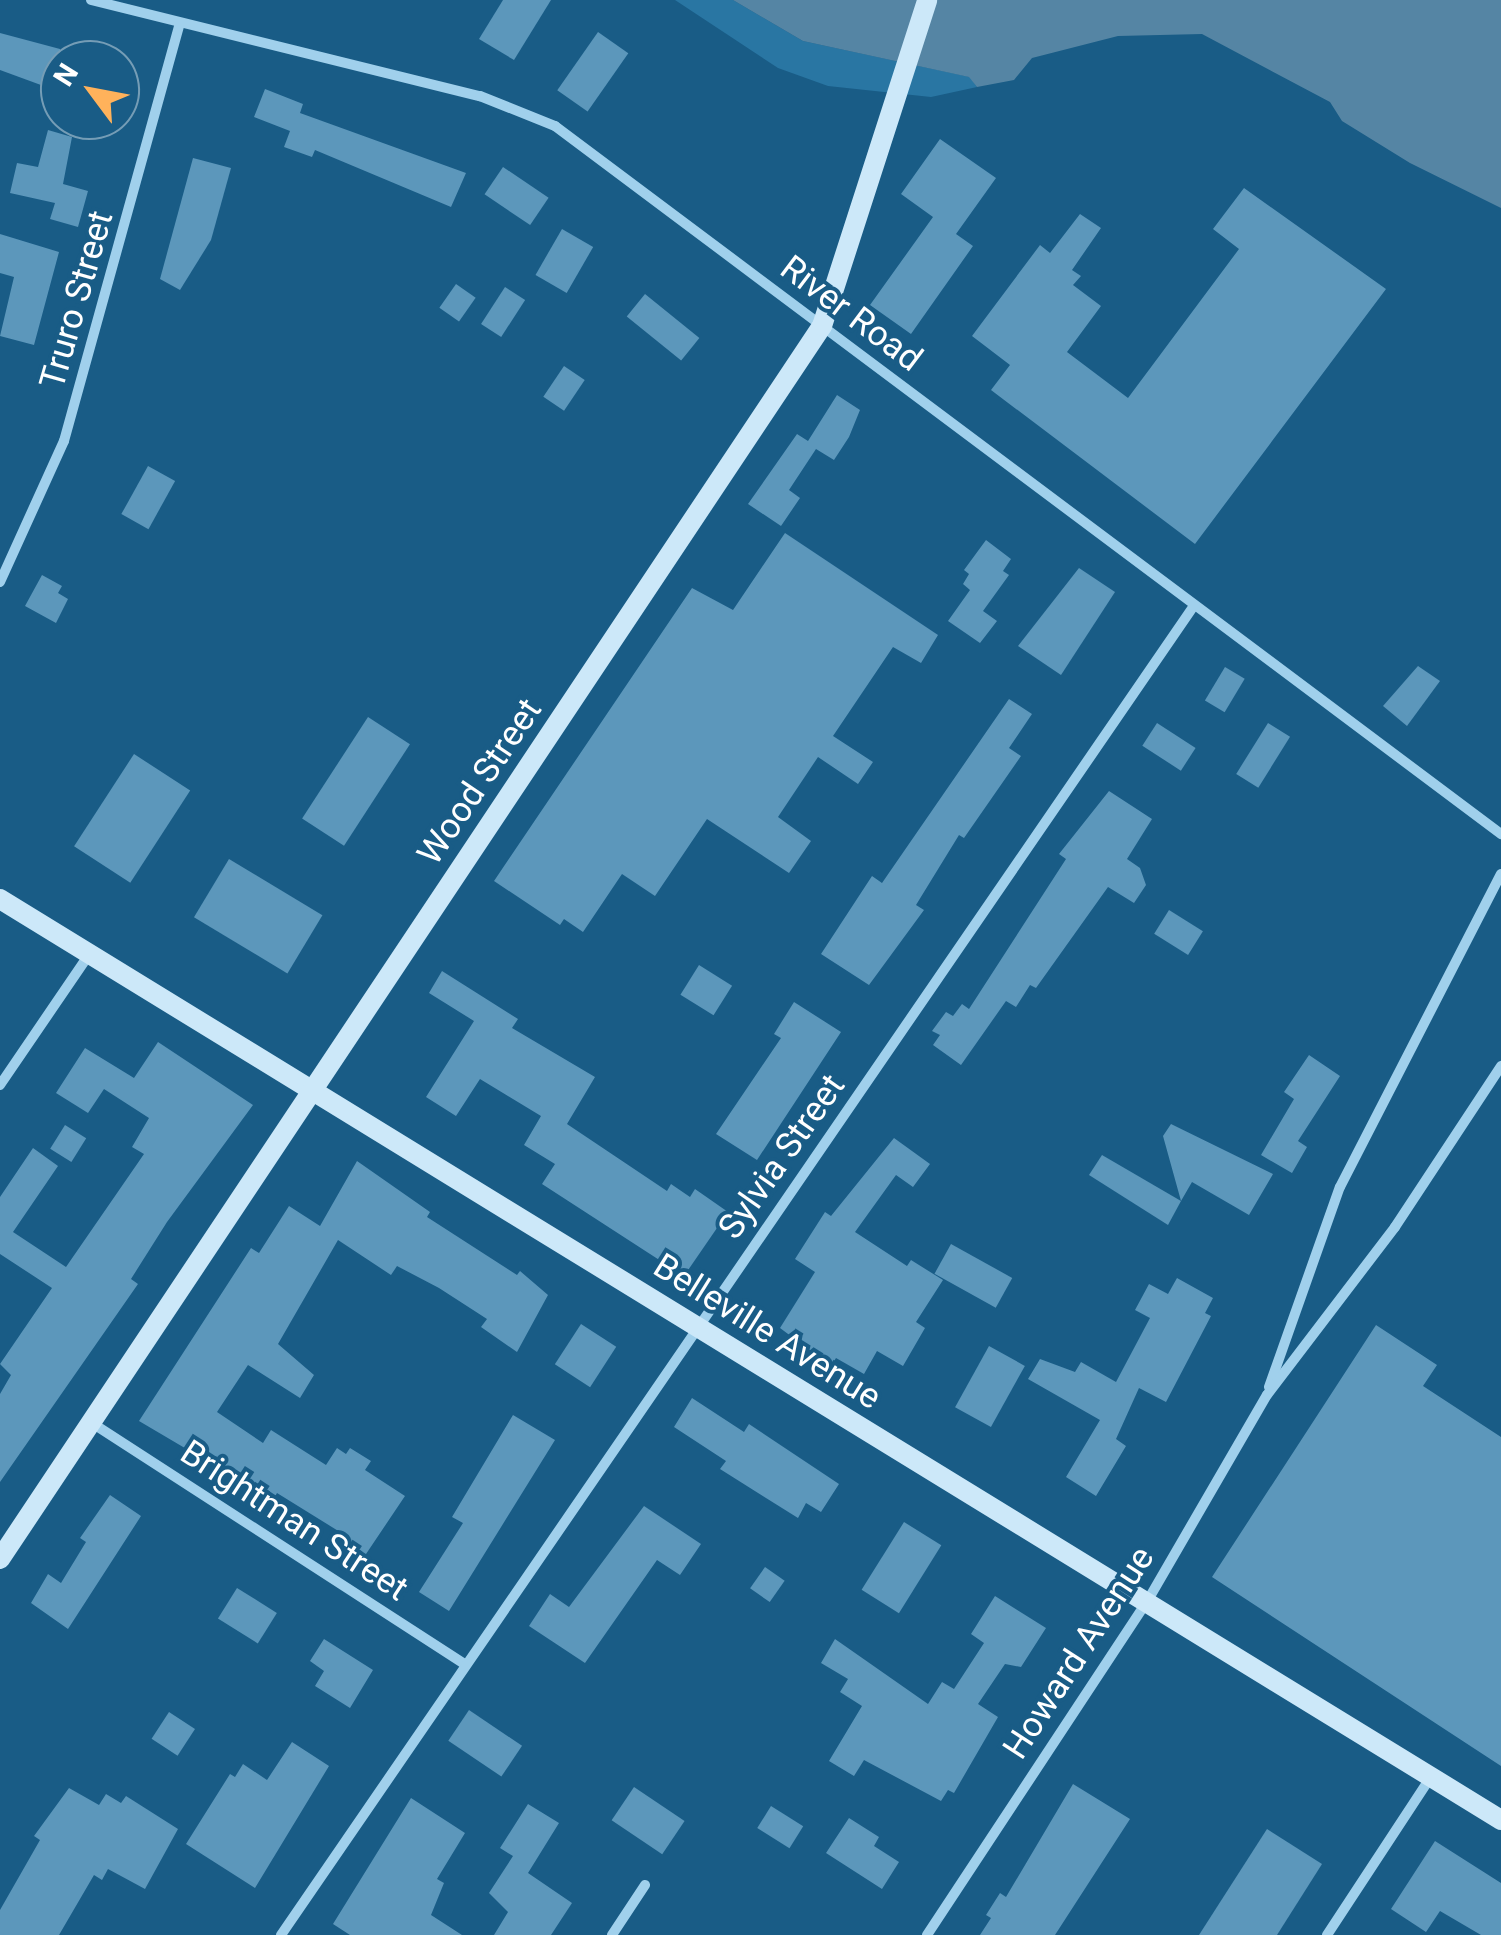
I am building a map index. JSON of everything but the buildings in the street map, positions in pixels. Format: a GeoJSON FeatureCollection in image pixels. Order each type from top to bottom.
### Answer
{"type":"FeatureCollection","features":[{"type":"Feature","properties":{"kind":"street","name":"River Road"},"geometry":{"type":"LineString","coordinates":[[91,0],[532,112],[1501,834]]}},
{"type":"Feature","properties":{"kind":"street","name":"Wood Street"},"geometry":{"type":"LineString","coordinates":[[0,1559],[822,326],[927,0]]}},
{"type":"Feature","properties":{"kind":"street","name":"Truro Street"},"geometry":{"type":"LineString","coordinates":[[0,582],[64,441],[180,23]]}},
{"type":"Feature","properties":{"kind":"street","name":"Sylvia Street"},"geometry":{"type":"LineString","coordinates":[[281,1935],[1193,607]]}},
{"type":"Feature","properties":{"kind":"street","name":"Howard Avenue"},"geometry":{"type":"LineString","coordinates":[[1266,1395],[1340,1187],[1501,874]]}},
{"type":"Feature","properties":{"kind":"street","name":"Belleville Avenue"},"geometry":{"type":"LineString","coordinates":[[0,899],[1501,1820]]}},
{"type":"Feature","properties":{"kind":"street"},"geometry":{"type":"LineString","coordinates":[[0,1086],[88,956]]}},
{"type":"Feature","properties":{"kind":"street","name":"Howard Avenue"},"geometry":{"type":"LineString","coordinates":[[928,1935],[1148,1600],[1266,1395],[1395,1227],[1501,1066]]}},
{"type":"Feature","properties":{"kind":"street","name":"Brightman Street"},"geometry":{"type":"LineString","coordinates":[[92,1423],[466,1665]]}},
{"type":"Feature","properties":{"kind":"street"},"geometry":{"type":"LineString","coordinates":[[1327,1935],[1430,1778]]}},
{"type":"Feature","properties":{"kind":"street"},"geometry":{"type":"LineString","coordinates":[[612,1935],[645,1885]]}},
{"type":"Feature","properties":{"kind":"shaded area"},"geometry":{"type":"Polygon","coordinates":[[[675,0],[733,0],[803,41],[970,77],[977,87],[931,97],[828,86],[778,68],[675,0]]]}},
{"type":"Feature","properties":{"kind":"shaded area"},"geometry":{"type":"Polygon","coordinates":[[[733,0],[1501,0],[1501,208],[1410,163],[1342,121],[1330,102],[1202,34],[1118,36],[1032,58],[1014,80],[977,87],[969,77],[803,41],[733,0]]]}}]}
